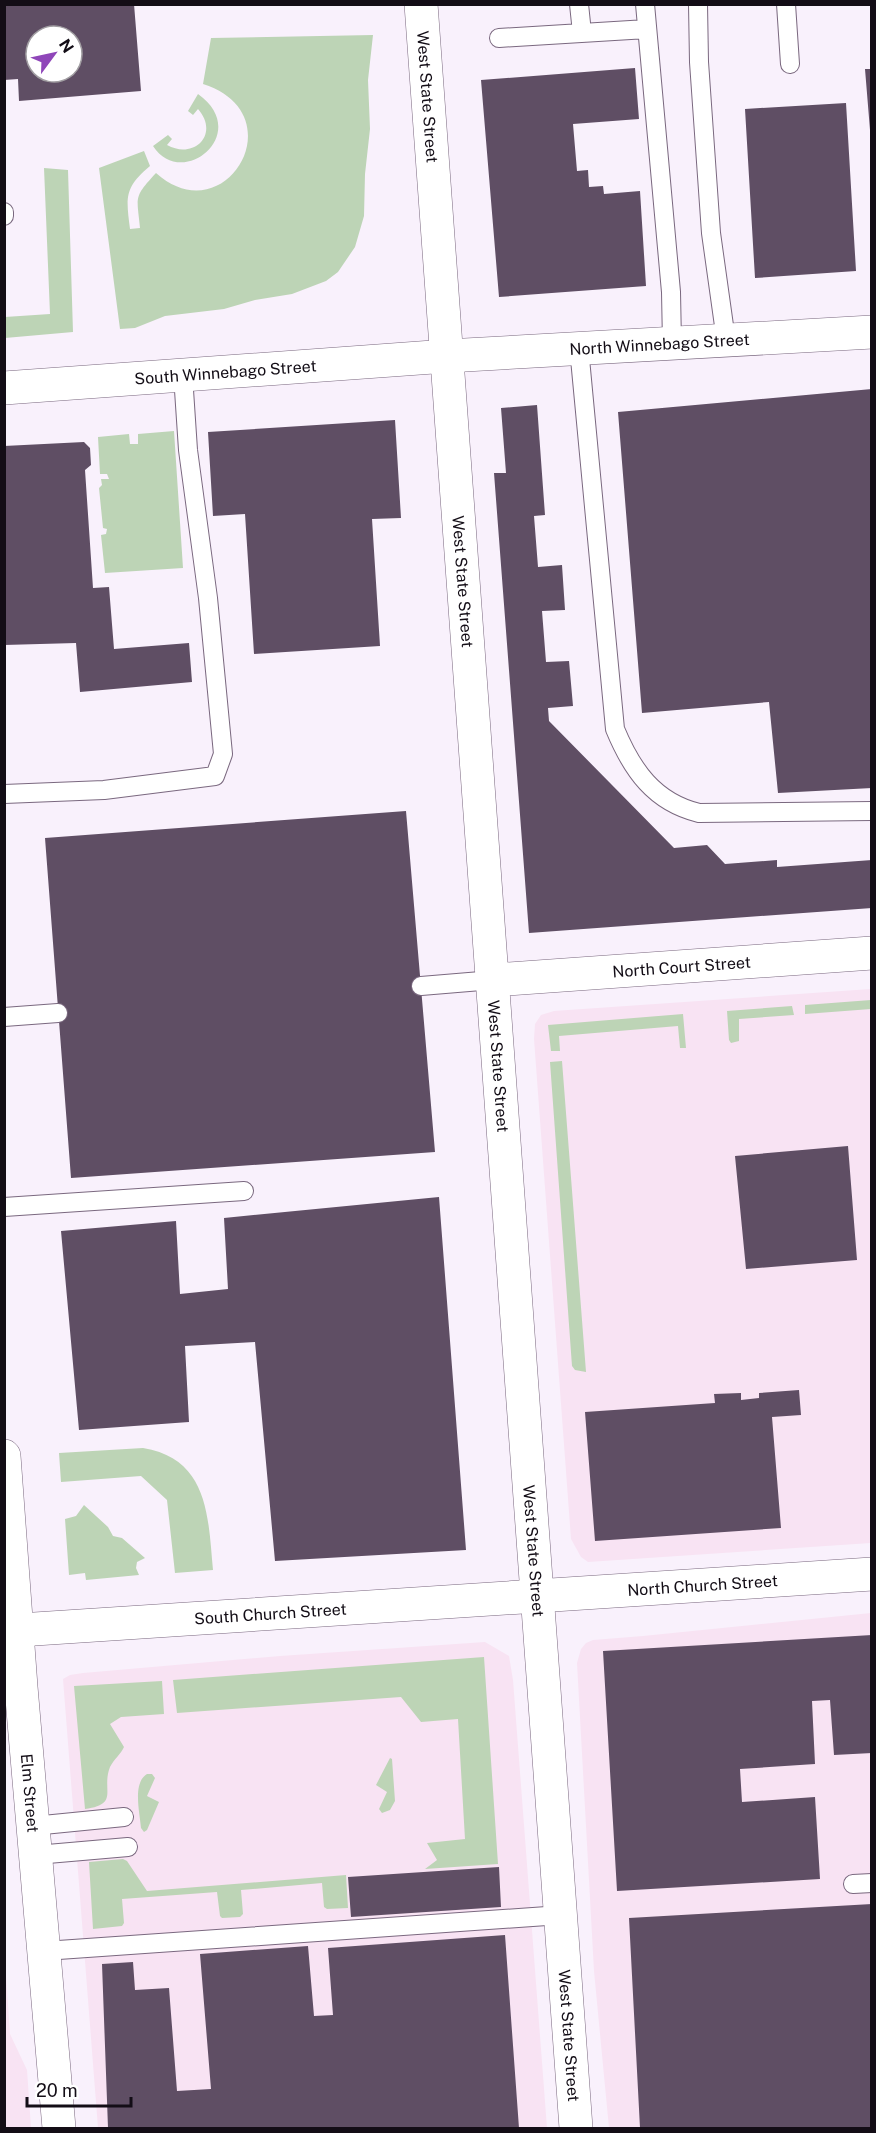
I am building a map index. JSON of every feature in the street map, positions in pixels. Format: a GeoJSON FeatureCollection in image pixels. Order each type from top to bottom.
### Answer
{"type":"FeatureCollection","features":[{"type":"Feature","properties":{"kind":"main road","name":"West State Street"},"geometry":{"type":"LineString","coordinates":[[421,4],[576,2128]]}},
{"type":"Feature","properties":{"kind":"main road","name":"North Winnebago Street"},"geometry":{"type":"LineString","coordinates":[[447,356],[872,332]]}},
{"type":"Feature","properties":{"kind":"main road","name":"South Winnebago Street"},"geometry":{"type":"LineString","coordinates":[[4,388],[447,356]]}},
{"type":"Feature","properties":{"kind":"main road","name":"North Court Street"},"geometry":{"type":"LineString","coordinates":[[492,980],[872,953]]}},
{"type":"Feature","properties":{"kind":"main road","name":"Elm Street"},"geometry":{"type":"LineString","coordinates":[[4,1456],[11,1630],[35,1840],[59,2128]]}},
{"type":"Feature","properties":{"kind":"main road","name":"North Church Street"},"geometry":{"type":"LineString","coordinates":[[536,1597],[872,1574]]}},
{"type":"Feature","properties":{"kind":"main road","name":"South Church Street"},"geometry":{"type":"LineString","coordinates":[[11,1630],[536,1597]]}},
{"type":"Feature","properties":{"kind":"lane"},"geometry":{"type":"LineString","coordinates":[[579,4],[582,33]]}},
{"type":"Feature","properties":{"kind":"lane"},"geometry":{"type":"LineString","coordinates":[[645,4],[671,292],[672,343]]}},
{"type":"Feature","properties":{"kind":"lane"},"geometry":{"type":"LineString","coordinates":[[698,4],[699,62],[711,232],[726,340]]}},
{"type":"Feature","properties":{"kind":"lane"},"geometry":{"type":"LineString","coordinates":[[786,4],[790,64]]}},
{"type":"Feature","properties":{"kind":"lane"},"geometry":{"type":"LineString","coordinates":[[499,38],[647,29]]}},
{"type":"Feature","properties":{"kind":"lane"},"geometry":{"type":"LineString","coordinates":[[579,348],[615,729],[625,753],[641,778],[658,793],[681,808],[699,813],[872,812]]}},
{"type":"Feature","properties":{"kind":"lane"},"geometry":{"type":"LineString","coordinates":[[4,794],[104,790],[214,776],[223,754],[208,598],[188,450],[183,375]]}},
{"type":"Feature","properties":{"kind":"lane"},"geometry":{"type":"LineString","coordinates":[[421,986],[492,980]]}},
{"type":"Feature","properties":{"kind":"lane"},"geometry":{"type":"LineString","coordinates":[[4,1017],[58,1013]]}},
{"type":"Feature","properties":{"kind":"lane"},"geometry":{"type":"LineString","coordinates":[[4,1207],[244,1191]]}},
{"type":"Feature","properties":{"kind":"lane"},"geometry":{"type":"LineString","coordinates":[[35,1840],[124,1817]]}},
{"type":"Feature","properties":{"kind":"lane"},"geometry":{"type":"LineString","coordinates":[[35,1840],[128,1847]]}},
{"type":"Feature","properties":{"kind":"lane"},"geometry":{"type":"LineString","coordinates":[[853,1884],[872,1883]]}},
{"type":"Feature","properties":{"kind":"lane"},"geometry":{"type":"LineString","coordinates":[[44,1951],[561,1915]]}},
{"type":"Feature","properties":{"kind":"shaded area"},"geometry":{"type":"Polygon","coordinates":[[[871,989],[871,1543],[588,1562],[581,1557],[571,1539],[534,1039],[535,1024],[541,1015],[554,1011],[871,989]]]}},
{"type":"Feature","properties":{"kind":"shaded area"},"geometry":{"type":"Polygon","coordinates":[[[871,1613],[871,2128],[609,2128],[594,1971],[577,1663],[581,1649],[593,1640],[871,1613]]]}},
{"type":"Feature","properties":{"kind":"shaded area"},"geometry":{"type":"Polygon","coordinates":[[[485,1642],[509,1656],[513,1680],[547,2128],[98,2128],[63,1679],[70,1675],[83,1673],[280,1656],[485,1642]]]}},
{"type":"Feature","properties":{"kind":"shaded area"},"geometry":{"type":"Polygon","coordinates":[[[4,1946],[10,2034],[27,2070],[31,2128],[5,2128],[4,1946]]]}},
{"type":"Feature","properties":{"kind":"green space"},"geometry":{"type":"Polygon","coordinates":[[[373,35],[368,80],[370,129],[365,174],[364,216],[355,247],[338,272],[326,281],[292,294],[255,300],[224,309],[165,316],[135,328],[120,329],[99,168],[144,151],[150,166],[131,187],[128,201],[130,229],[140,228],[138,198],[156,173],[182,188],[206,189],[226,180],[241,163],[248,142],[245,119],[231,99],[203,84],[211,38],[373,35]]]}},
{"type":"Feature","properties":{"kind":"green space"},"geometry":{"type":"Polygon","coordinates":[[[198,94],[213,109],[218,125],[216,139],[207,152],[194,160],[180,162],[166,158],[153,146],[168,135],[172,139],[167,145],[177,149],[186,149],[201,142],[205,135],[204,118],[198,109],[193,115],[188,111],[198,94]]]}},
{"type":"Feature","properties":{"kind":"green space"},"geometry":{"type":"Polygon","coordinates":[[[44,168],[68,170],[73,332],[5,338],[5,317],[50,314],[44,168]]]}},
{"type":"Feature","properties":{"kind":"green space"},"geometry":{"type":"Polygon","coordinates":[[[174,431],[183,568],[105,573],[101,535],[106,534],[107,529],[103,528],[99,488],[102,485],[101,479],[109,479],[107,474],[100,474],[98,437],[129,434],[130,444],[138,444],[138,434],[174,431]]]}},
{"type":"Feature","properties":{"kind":"green space"},"geometry":{"type":"Polygon","coordinates":[[[871,1000],[871,1009],[805,1014],[805,1005],[871,1000]]]}},
{"type":"Feature","properties":{"kind":"green space"},"geometry":{"type":"Polygon","coordinates":[[[792,1006],[794,1015],[739,1019],[739,1041],[731,1043],[729,1040],[727,1011],[792,1006]]]}},
{"type":"Feature","properties":{"kind":"green space"},"geometry":{"type":"Polygon","coordinates":[[[683,1014],[686,1048],[680,1048],[678,1026],[559,1036],[560,1051],[551,1051],[548,1025],[683,1014]]]}},
{"type":"Feature","properties":{"kind":"green space"},"geometry":{"type":"Polygon","coordinates":[[[562,1061],[586,1372],[575,1370],[572,1366],[550,1062],[562,1061]]]}},
{"type":"Feature","properties":{"kind":"green space"},"geometry":{"type":"Polygon","coordinates":[[[143,1448],[165,1454],[181,1464],[193,1477],[206,1511],[213,1570],[175,1573],[167,1500],[141,1476],[61,1482],[59,1453],[143,1448]]]}},
{"type":"Feature","properties":{"kind":"green space"},"geometry":{"type":"Polygon","coordinates":[[[84,1505],[108,1527],[113,1536],[122,1538],[145,1558],[137,1562],[136,1568],[139,1575],[86,1580],[85,1573],[69,1575],[65,1519],[76,1516],[84,1505]]]}},
{"type":"Feature","properties":{"kind":"green space"},"geometry":{"type":"Polygon","coordinates":[[[484,1657],[498,1864],[425,1869],[437,1860],[427,1843],[465,1839],[458,1719],[421,1722],[401,1697],[177,1713],[173,1680],[484,1657]]]}},
{"type":"Feature","properties":{"kind":"green space"},"geometry":{"type":"Polygon","coordinates":[[[162,1681],[164,1714],[121,1717],[110,1724],[124,1747],[110,1767],[106,1800],[96,1807],[85,1809],[74,1686],[162,1681]]]}},
{"type":"Feature","properties":{"kind":"green space"},"geometry":{"type":"Polygon","coordinates":[[[390,1758],[392,1759],[395,1801],[390,1810],[382,1813],[379,1809],[387,1792],[376,1785],[390,1758]]]}},
{"type":"Feature","properties":{"kind":"green space"},"geometry":{"type":"Polygon","coordinates":[[[147,1774],[152,1774],[155,1778],[147,1796],[159,1802],[144,1832],[141,1828],[138,1791],[142,1778],[147,1774]]]}},
{"type":"Feature","properties":{"kind":"green space"},"geometry":{"type":"Polygon","coordinates":[[[123,1859],[127,1861],[147,1891],[346,1875],[348,1908],[327,1909],[324,1907],[322,1883],[241,1890],[243,1914],[240,1917],[222,1918],[220,1916],[217,1892],[122,1899],[124,1923],[122,1926],[93,1929],[89,1862],[123,1859]]]}},
{"type":"Feature","properties":{"kind":"building"},"geometry":{"type":"Polygon","coordinates":[[[4,4],[134,4],[141,91],[19,101],[18,79],[4,80],[4,4]]]}},
{"type":"Feature","properties":{"kind":"building"},"geometry":{"type":"Polygon","coordinates":[[[635,68],[639,119],[573,124],[577,171],[588,170],[589,187],[603,186],[604,194],[640,191],[646,286],[499,297],[481,80],[635,68]]]}},
{"type":"Feature","properties":{"kind":"building"},"geometry":{"type":"Polygon","coordinates":[[[865,69],[872,69],[872,130],[870,130],[865,69]]]}},
{"type":"Feature","properties":{"kind":"building"},"geometry":{"type":"Polygon","coordinates":[[[846,103],[856,271],[755,278],[745,109],[846,103]]]}},
{"type":"Feature","properties":{"kind":"building"},"geometry":{"type":"Polygon","coordinates":[[[872,389],[872,788],[778,793],[769,702],[642,713],[618,412],[872,389]]]}},
{"type":"Feature","properties":{"kind":"building"},"geometry":{"type":"Polygon","coordinates":[[[537,405],[545,515],[534,516],[538,567],[562,565],[565,610],[542,611],[546,662],[569,661],[573,706],[548,708],[549,721],[674,848],[707,845],[725,864],[777,860],[777,867],[872,860],[872,908],[529,933],[494,473],[506,473],[501,408],[537,405]]]}},
{"type":"Feature","properties":{"kind":"building"},"geometry":{"type":"Polygon","coordinates":[[[395,420],[401,518],[372,519],[380,646],[254,654],[245,514],[213,516],[208,432],[395,420]]]}},
{"type":"Feature","properties":{"kind":"building"},"geometry":{"type":"Polygon","coordinates":[[[84,442],[90,448],[91,465],[85,470],[93,588],[109,587],[114,649],[189,643],[192,682],[80,692],[76,643],[4,645],[4,446],[84,442]]]}},
{"type":"Feature","properties":{"kind":"building"},"geometry":{"type":"Polygon","coordinates":[[[406,811],[435,1152],[71,1178],[45,838],[406,811]]]}},
{"type":"Feature","properties":{"kind":"building"},"geometry":{"type":"Polygon","coordinates":[[[848,1146],[857,1260],[746,1269],[735,1156],[848,1146]]]}},
{"type":"Feature","properties":{"kind":"building"},"geometry":{"type":"Polygon","coordinates":[[[439,1197],[466,1550],[275,1561],[255,1342],[185,1346],[189,1422],[79,1430],[61,1231],[176,1221],[180,1294],[228,1289],[224,1218],[439,1197]]]}},
{"type":"Feature","properties":{"kind":"building"},"geometry":{"type":"Polygon","coordinates":[[[799,1390],[801,1415],[772,1417],[781,1528],[595,1541],[585,1412],[715,1403],[714,1394],[741,1393],[741,1400],[759,1398],[759,1393],[799,1390]]]}},
{"type":"Feature","properties":{"kind":"building"},"geometry":{"type":"Polygon","coordinates":[[[872,1635],[872,1753],[834,1755],[830,1700],[812,1701],[815,1764],[740,1769],[742,1802],[815,1797],[820,1879],[617,1891],[603,1651],[872,1635]]]}},
{"type":"Feature","properties":{"kind":"building"},"geometry":{"type":"Polygon","coordinates":[[[499,1867],[501,1907],[351,1917],[348,1877],[499,1867]]]}},
{"type":"Feature","properties":{"kind":"building"},"geometry":{"type":"Polygon","coordinates":[[[872,1904],[872,2128],[640,2128],[629,1918],[872,1904]]]}},
{"type":"Feature","properties":{"kind":"building"},"geometry":{"type":"Polygon","coordinates":[[[505,1935],[519,2128],[108,2128],[102,1964],[133,1962],[135,1990],[169,1988],[177,2091],[211,2089],[200,1954],[308,1946],[314,2016],[333,2015],[328,1948],[505,1935]]]}}]}
